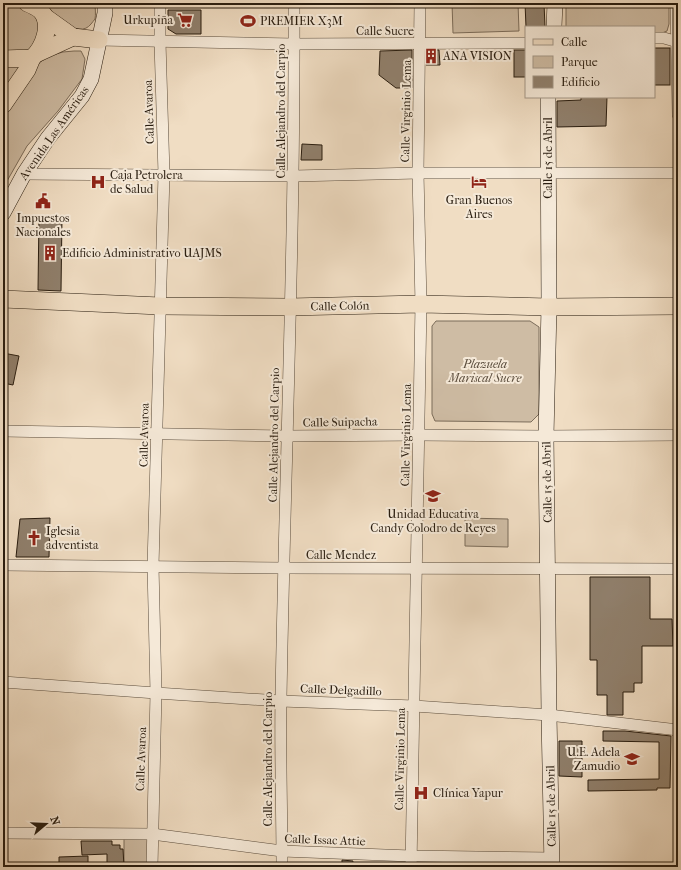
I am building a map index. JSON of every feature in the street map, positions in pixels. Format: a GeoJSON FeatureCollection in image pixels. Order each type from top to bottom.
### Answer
{"type":"FeatureCollection","features":[{"type":"Feature","properties":{"kind":"main road"},"geometry":{"type":"LineString","coordinates":[[38,8],[73,38]]}},
{"type":"Feature","properties":{"kind":"main road"},"geometry":{"type":"LineString","coordinates":[[3,105],[45,40],[46,26],[38,8]]}},
{"type":"Feature","properties":{"kind":"main road"},"geometry":{"type":"LineString","coordinates":[[3,59],[35,56],[73,38],[99,40]]}},
{"type":"Feature","properties":{"kind":"main road","name":"Calle Colón"},"geometry":{"type":"LineString","coordinates":[[3,299],[160,306],[289,307],[421,304],[549,307],[678,306]]}},
{"type":"Feature","properties":{"kind":"street","name":"Avenida Las Américas"},"geometry":{"type":"LineString","coordinates":[[3,213],[24,174],[48,138],[82,96],[91,79],[105,13],[105,3]]}},
{"type":"Feature","properties":{"kind":"street","name":"Calle Avaroa"},"geometry":{"type":"LineString","coordinates":[[152,867],[156,693],[153,566],[158,433],[164,174],[160,3]]}},
{"type":"Feature","properties":{"kind":"street","name":"Calle Alejandro del Carpio"},"geometry":{"type":"LineString","coordinates":[[282,867],[280,701],[289,307],[294,176],[294,3]]}},
{"type":"Feature","properties":{"kind":"street","name":"Calle Virginio Lema"},"geometry":{"type":"LineString","coordinates":[[411,861],[421,304],[418,173],[420,3]]}},
{"type":"Feature","properties":{"kind":"street"},"geometry":{"type":"LineString","coordinates":[[554,3],[554,26]]}},
{"type":"Feature","properties":{"kind":"street"},"geometry":{"type":"LineString","coordinates":[[676,3],[678,115]]}},
{"type":"Feature","properties":{"kind":"street"},"geometry":{"type":"LineString","coordinates":[[655,38],[664,38],[677,42]]}},
{"type":"Feature","properties":{"kind":"street","name":"Calle Sucre"},"geometry":{"type":"LineString","coordinates":[[99,40],[294,44],[525,43]]}},
{"type":"Feature","properties":{"kind":"street","name":"Calle 15 de Abril"},"geometry":{"type":"LineString","coordinates":[[548,98],[549,307],[546,436],[552,863]]}},
{"type":"Feature","properties":{"kind":"street"},"geometry":{"type":"LineString","coordinates":[[24,174],[294,176],[548,172],[678,174]]}},
{"type":"Feature","properties":{"kind":"street","name":"Calle Suipacha"},"geometry":{"type":"LineString","coordinates":[[3,431],[287,436],[678,435]]}},
{"type":"Feature","properties":{"kind":"street","name":"Calle Mendez"},"geometry":{"type":"LineString","coordinates":[[3,565],[284,568],[678,569]]}},
{"type":"Feature","properties":{"kind":"street","name":"Calle Delgadillo"},"geometry":{"type":"LineString","coordinates":[[3,682],[280,701],[414,706],[549,715],[678,730]]}},
{"type":"Feature","properties":{"kind":"street","name":"Calle Issac Attie"},"geometry":{"type":"LineString","coordinates":[[3,833],[152,834],[282,851],[411,861],[552,863]]}},
{"type":"Feature","properties":{"kind":"green space"},"geometry":{"type":"Polygon","coordinates":[[[3,3],[18,4],[33,13],[40,24],[40,36],[32,49],[3,54],[3,3]]]}},
{"type":"Feature","properties":{"kind":"green space"},"geometry":{"type":"Polygon","coordinates":[[[46,3],[95,3],[95,19],[86,28],[73,28],[53,14],[46,3]]]}},
{"type":"Feature","properties":{"kind":"green space"},"geometry":{"type":"Polygon","coordinates":[[[452,3],[518,3],[519,31],[453,33],[452,3]]]}},
{"type":"Feature","properties":{"kind":"green space"},"geometry":{"type":"Polygon","coordinates":[[[566,3],[669,3],[669,24],[667,31],[662,33],[655,33],[655,26],[566,26],[566,3]]]}},
{"type":"Feature","properties":{"kind":"green space"},"geometry":{"type":"Polygon","coordinates":[[[81,51],[85,59],[82,79],[58,111],[27,146],[3,188],[3,115],[6,109],[39,63],[49,56],[81,51]]]}},
{"type":"Feature","properties":{"kind":"green space"},"geometry":{"type":"Polygon","coordinates":[[[3,64],[22,66],[3,95],[3,64]]]}},
{"type":"Feature","properties":{"kind":"green space","name":"Plazuela Mariscal Sucre"},"geometry":{"type":"Polygon","coordinates":[[[436,321],[530,321],[539,327],[539,414],[531,422],[435,421],[432,414],[432,326],[436,321]]]}},
{"type":"Feature","properties":{"kind":"green space"},"geometry":{"type":"Polygon","coordinates":[[[465,518],[508,519],[508,547],[465,546],[465,518]]]}},
{"type":"Feature","properties":{"kind":"green space"},"geometry":{"type":"Polygon","coordinates":[[[124,833],[150,835],[150,867],[124,867],[124,833]]]}},
{"type":"Feature","properties":{"kind":"building"},"geometry":{"type":"Polygon","coordinates":[[[525,3],[544,3],[545,26],[526,26],[525,3]]]}},
{"type":"Feature","properties":{"kind":"building","name":"Urkupiña"},"geometry":{"type":"Polygon","coordinates":[[[168,10],[201,10],[201,34],[176,34],[168,29],[168,10]]]}},
{"type":"Feature","properties":{"kind":"building"},"geometry":{"type":"Polygon","coordinates":[[[655,48],[670,48],[670,85],[655,85],[655,48]]]}},
{"type":"Feature","properties":{"kind":"building"},"geometry":{"type":"Polygon","coordinates":[[[412,50],[412,88],[396,88],[379,75],[380,51],[412,50]]]}},
{"type":"Feature","properties":{"kind":"building","name":"ANA VISION"},"geometry":{"type":"Polygon","coordinates":[[[426,50],[439,50],[440,65],[426,65],[426,50]]]}},
{"type":"Feature","properties":{"kind":"building"},"geometry":{"type":"Polygon","coordinates":[[[514,50],[525,50],[525,77],[514,77],[514,50]]]}},
{"type":"Feature","properties":{"kind":"building"},"geometry":{"type":"Polygon","coordinates":[[[581,98],[607,98],[606,126],[557,127],[557,101],[581,100],[581,98]]]}},
{"type":"Feature","properties":{"kind":"building"},"geometry":{"type":"Polygon","coordinates":[[[302,144],[322,145],[322,160],[301,160],[302,144]]]}},
{"type":"Feature","properties":{"kind":"building","name":"Edificio Administrativo UAJMS"},"geometry":{"type":"Polygon","coordinates":[[[39,216],[62,216],[61,291],[38,290],[39,216]]]}},
{"type":"Feature","properties":{"kind":"building"},"geometry":{"type":"Polygon","coordinates":[[[3,353],[19,356],[13,385],[3,383],[3,353]]]}},
{"type":"Feature","properties":{"kind":"building","name":"Iglesia adventista"},"geometry":{"type":"Polygon","coordinates":[[[50,518],[49,557],[16,557],[20,519],[50,518]]]}},
{"type":"Feature","properties":{"kind":"building"},"geometry":{"type":"Polygon","coordinates":[[[590,577],[650,577],[650,619],[672,619],[673,646],[642,646],[642,683],[634,683],[634,692],[623,692],[623,715],[607,715],[607,695],[597,695],[597,660],[590,660],[590,577]]]}},
{"type":"Feature","properties":{"kind":"building"},"geometry":{"type":"Polygon","coordinates":[[[603,731],[625,731],[671,736],[670,788],[657,788],[657,790],[588,791],[588,780],[659,779],[659,742],[603,741],[603,731]]]}},
{"type":"Feature","properties":{"kind":"building"},"geometry":{"type":"Polygon","coordinates":[[[559,741],[582,741],[582,777],[559,776],[559,741]]]}},
{"type":"Feature","properties":{"kind":"building"},"geometry":{"type":"Polygon","coordinates":[[[81,841],[112,841],[112,845],[120,845],[120,849],[123,849],[124,867],[107,867],[107,854],[82,855],[81,841]]]}},
{"type":"Feature","properties":{"kind":"building"},"geometry":{"type":"Polygon","coordinates":[[[88,856],[88,867],[59,867],[59,857],[88,856]]]}},
{"type":"Feature","properties":{"kind":"building"},"geometry":{"type":"Polygon","coordinates":[[[342,860],[353,861],[352,867],[342,867],[342,860]]]}},
{"type":"Feature","properties":{"kind":"place","name":"Urkupiña"},"geometry":{"type":"Point","coordinates":[185,20]}},
{"type":"Feature","properties":{"kind":"place","name":"PREMIER X3M"},"geometry":{"type":"Point","coordinates":[248,21]}},
{"type":"Feature","properties":{"kind":"place","name":"ANA VISION"},"geometry":{"type":"Point","coordinates":[431,56]}},
{"type":"Feature","properties":{"kind":"place","name":"Caja Petrolera de Salud"},"geometry":{"type":"Point","coordinates":[98,182]}},
{"type":"Feature","properties":{"kind":"place","name":"Gran Buenos Aires"},"geometry":{"type":"Point","coordinates":[479,182]}},
{"type":"Feature","properties":{"kind":"place","name":"Impuestos Nacionales"},"geometry":{"type":"Point","coordinates":[43,201]}},
{"type":"Feature","properties":{"kind":"place","name":"Edificio Administrativo UAJMS"},"geometry":{"type":"Point","coordinates":[50,253]}},
{"type":"Feature","properties":{"kind":"place","name":"Unidad Educativa Candy Colodro de Reyes"},"geometry":{"type":"Point","coordinates":[433,496]}},
{"type":"Feature","properties":{"kind":"place","name":"Iglesia adventista"},"geometry":{"type":"Point","coordinates":[34,538]}},
{"type":"Feature","properties":{"kind":"place","name":"U.E. Adela Zamudio"},"geometry":{"type":"Point","coordinates":[632,759]}},
{"type":"Feature","properties":{"kind":"place","name":"Clínica Yapur"},"geometry":{"type":"Point","coordinates":[421,793]}}]}
